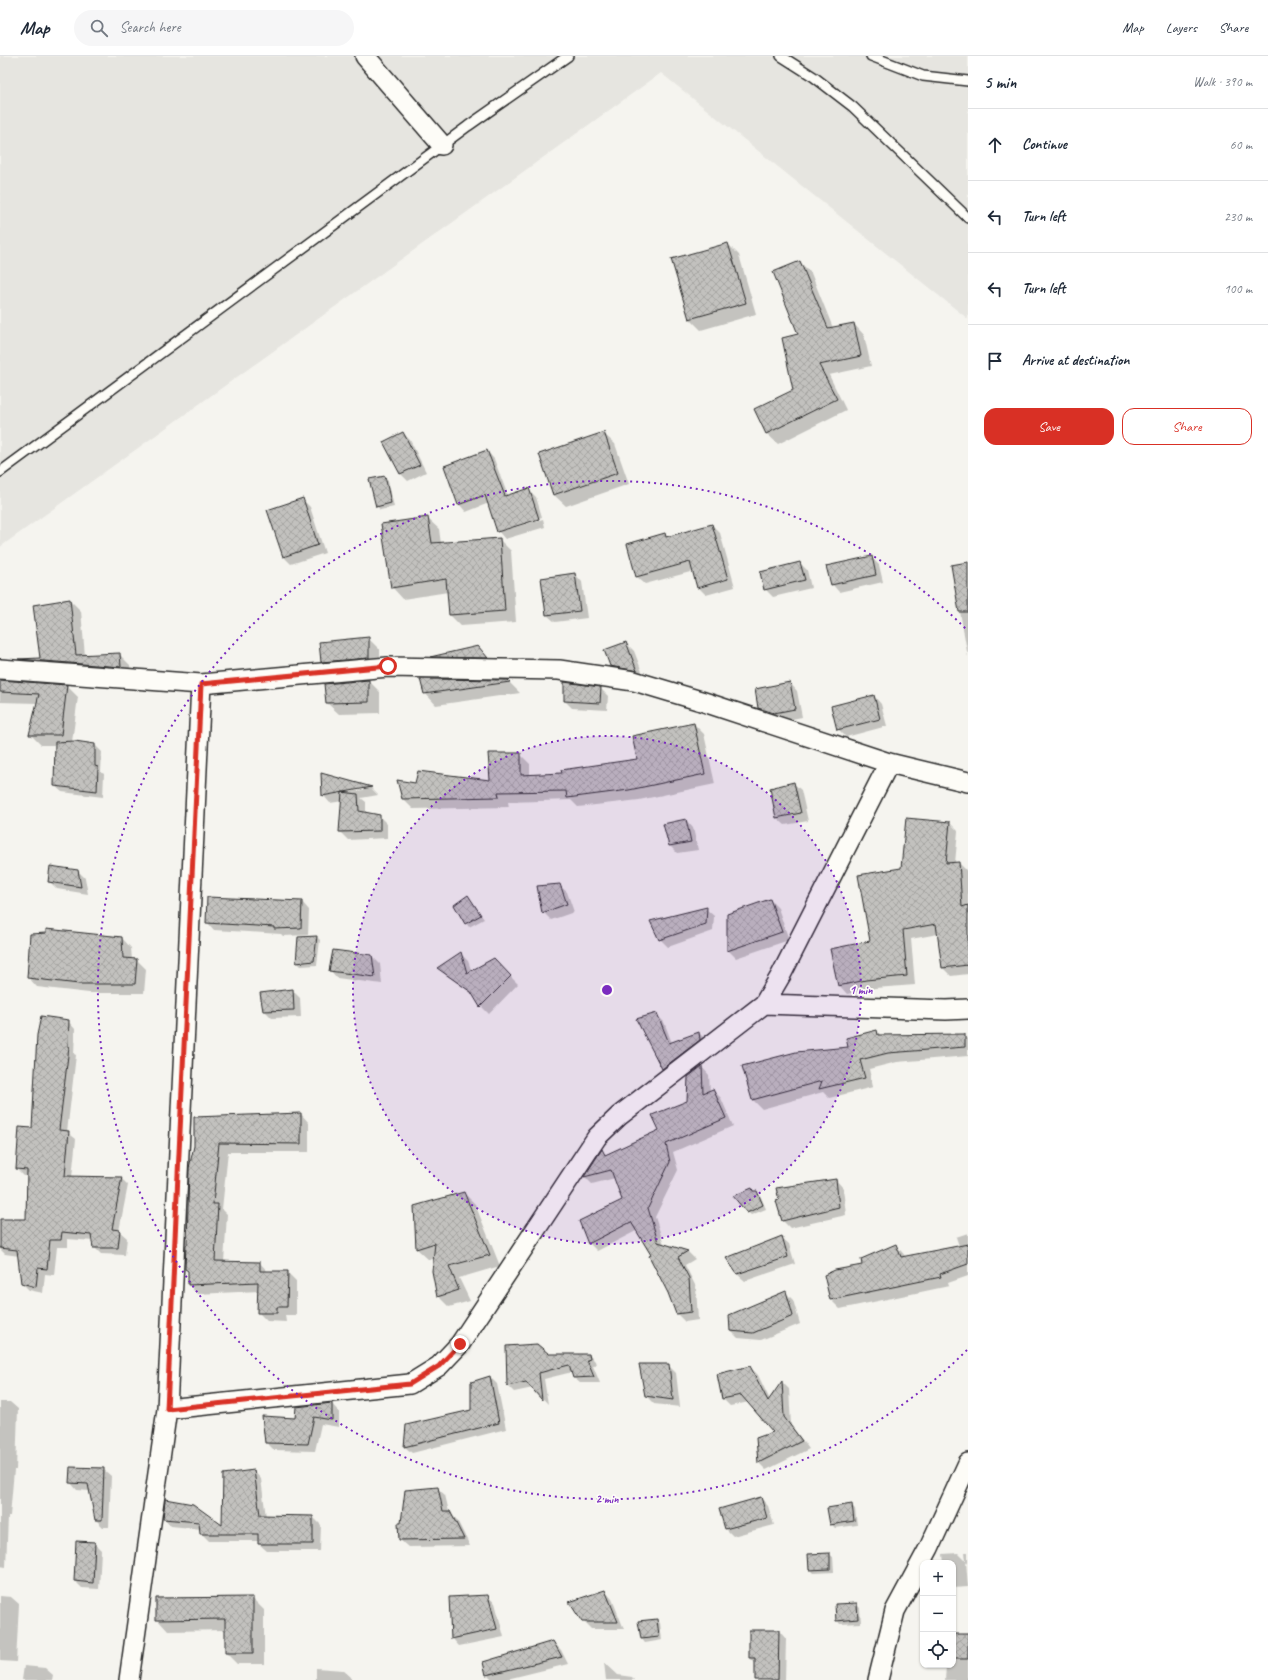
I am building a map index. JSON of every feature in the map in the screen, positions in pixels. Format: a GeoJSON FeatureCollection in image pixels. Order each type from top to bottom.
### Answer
{"type":"FeatureCollection","features":[{"type":"Feature","properties":{"kind":"street"},"geometry":{"type":"LineString","coordinates":[[365,56],[442,145]]}},
{"type":"Feature","properties":{"kind":"street"},"geometry":{"type":"LineString","coordinates":[[0,669],[201,684],[388,666],[559,670],[634,680],[888,763],[968,782]]}},
{"type":"Feature","properties":{"kind":"street"},"geometry":{"type":"LineString","coordinates":[[129,1680],[167,1409],[201,684]]}},
{"type":"Feature","properties":{"kind":"street"},"geometry":{"type":"LineString","coordinates":[[167,1409],[410,1384],[439,1366],[460,1344],[597,1137],[619,1116],[764,1004],[781,975],[888,763]]}},
{"type":"Feature","properties":{"kind":"street"},"geometry":{"type":"LineString","coordinates":[[764,1004],[938,1010],[968,1009]]}},
{"type":"Feature","properties":{"kind":"street"},"geometry":{"type":"LineString","coordinates":[[878,1680],[895,1611],[929,1548],[968,1463]]}},
{"type":"Feature","properties":{"kind":"lane"},"geometry":{"type":"LineString","coordinates":[[0,472],[442,145],[568,56]]}},
{"type":"Feature","properties":{"kind":"lane"},"geometry":{"type":"LineString","coordinates":[[781,56],[814,77],[853,107],[968,218]]}},
{"type":"Feature","properties":{"kind":"lane"},"geometry":{"type":"LineString","coordinates":[[871,56],[923,76],[968,81]]}},
{"type":"Feature","properties":{"kind":"shaded area"},"geometry":{"type":"Polygon","coordinates":[[[0,56],[968,56],[968,319],[661,73],[0,547],[0,56]]]}},
{"type":"Feature","properties":{"kind":"building"},"geometry":{"type":"Polygon","coordinates":[[[728,243],[746,303],[689,319],[671,259],[728,243]]]}},
{"type":"Feature","properties":{"kind":"building"},"geometry":{"type":"Polygon","coordinates":[[[800,261],[828,328],[854,323],[861,356],[819,365],[837,399],[766,434],[754,409],[793,390],[782,338],[798,334],[773,272],[800,261]]]}},
{"type":"Feature","properties":{"kind":"building"},"geometry":{"type":"Polygon","coordinates":[[[403,432],[420,465],[400,474],[383,442],[403,432]]]}},
{"type":"Feature","properties":{"kind":"building"},"geometry":{"type":"Polygon","coordinates":[[[604,432],[618,473],[553,495],[539,454],[604,432]]]}},
{"type":"Feature","properties":{"kind":"building"},"geometry":{"type":"Polygon","coordinates":[[[487,450],[505,496],[529,488],[539,519],[497,532],[485,495],[458,505],[444,466],[487,450]]]}},
{"type":"Feature","properties":{"kind":"building"},"geometry":{"type":"Polygon","coordinates":[[[385,476],[391,503],[376,507],[369,479],[385,476]]]}},
{"type":"Feature","properties":{"kind":"building"},"geometry":{"type":"Polygon","coordinates":[[[303,498],[318,545],[283,557],[267,510],[303,498]]]}},
{"type":"Feature","properties":{"kind":"building"},"geometry":{"type":"Polygon","coordinates":[[[428,517],[432,543],[500,538],[505,611],[449,615],[446,579],[391,588],[381,524],[428,517]]]}},
{"type":"Feature","properties":{"kind":"building"},"geometry":{"type":"Polygon","coordinates":[[[712,524],[728,579],[697,588],[690,562],[636,577],[627,544],[665,533],[666,537],[712,524]]]}},
{"type":"Feature","properties":{"kind":"building"},"geometry":{"type":"Polygon","coordinates":[[[872,556],[876,575],[831,585],[826,566],[872,556]]]}},
{"type":"Feature","properties":{"kind":"building"},"geometry":{"type":"Polygon","coordinates":[[[800,562],[805,580],[764,590],[760,572],[800,562]]]}},
{"type":"Feature","properties":{"kind":"building"},"geometry":{"type":"Polygon","coordinates":[[[968,562],[968,612],[959,612],[951,565],[968,562]]]}},
{"type":"Feature","properties":{"kind":"building"},"geometry":{"type":"Polygon","coordinates":[[[575,573],[580,611],[546,615],[541,578],[575,573]]]}},
{"type":"Feature","properties":{"kind":"building"},"geometry":{"type":"Polygon","coordinates":[[[70,599],[76,655],[120,653],[121,667],[18,659],[40,658],[33,605],[70,599]]]}},
{"type":"Feature","properties":{"kind":"building"},"geometry":{"type":"Polygon","coordinates":[[[369,637],[369,658],[321,662],[319,642],[369,637]]]}},
{"type":"Feature","properties":{"kind":"building"},"geometry":{"type":"Polygon","coordinates":[[[626,642],[637,671],[610,666],[604,650],[626,642]]]}},
{"type":"Feature","properties":{"kind":"building"},"geometry":{"type":"Polygon","coordinates":[[[478,646],[488,658],[430,657],[478,646]]]}},
{"type":"Feature","properties":{"kind":"building"},"geometry":{"type":"Polygon","coordinates":[[[420,679],[508,680],[510,682],[424,694],[420,679]]]}},
{"type":"Feature","properties":{"kind":"building"},"geometry":{"type":"Polygon","coordinates":[[[0,680],[67,685],[61,735],[29,735],[39,694],[0,692],[0,680]]]}},
{"type":"Feature","properties":{"kind":"building"},"geometry":{"type":"Polygon","coordinates":[[[369,680],[369,702],[326,703],[324,684],[369,680]]]}},
{"type":"Feature","properties":{"kind":"building"},"geometry":{"type":"Polygon","coordinates":[[[564,682],[601,687],[600,703],[564,701],[564,682]]]}},
{"type":"Feature","properties":{"kind":"building"},"geometry":{"type":"Polygon","coordinates":[[[790,682],[795,709],[774,713],[758,708],[755,689],[790,682]]]}},
{"type":"Feature","properties":{"kind":"building"},"geometry":{"type":"Polygon","coordinates":[[[874,695],[880,719],[837,730],[831,706],[874,695]]]}},
{"type":"Feature","properties":{"kind":"building"},"geometry":{"type":"Polygon","coordinates":[[[694,723],[705,774],[629,790],[567,798],[566,791],[498,792],[499,797],[402,799],[397,780],[415,783],[418,771],[490,780],[488,753],[521,753],[521,775],[562,773],[561,770],[637,759],[632,736],[694,723]]]}},
{"type":"Feature","properties":{"kind":"building"},"geometry":{"type":"Polygon","coordinates":[[[75,741],[95,744],[95,766],[98,767],[97,791],[54,786],[55,742],[75,741]]]}},
{"type":"Feature","properties":{"kind":"building"},"geometry":{"type":"Polygon","coordinates":[[[321,773],[372,787],[322,796],[321,773]]]}},
{"type":"Feature","properties":{"kind":"building"},"geometry":{"type":"Polygon","coordinates":[[[794,782],[801,813],[776,818],[770,788],[794,782]]]}},
{"type":"Feature","properties":{"kind":"building"},"geometry":{"type":"Polygon","coordinates":[[[342,792],[358,794],[359,811],[380,815],[380,831],[339,832],[342,792]]]}},
{"type":"Feature","properties":{"kind":"building"},"geometry":{"type":"Polygon","coordinates":[[[906,818],[950,822],[946,863],[959,862],[962,907],[968,905],[968,965],[942,968],[936,924],[903,930],[907,976],[866,980],[838,986],[830,949],[870,941],[858,875],[901,868],[906,818]]]}},
{"type":"Feature","properties":{"kind":"building"},"geometry":{"type":"Polygon","coordinates":[[[686,819],[691,842],[669,846],[663,824],[686,819]]]}},
{"type":"Feature","properties":{"kind":"building"},"geometry":{"type":"Polygon","coordinates":[[[50,866],[78,870],[81,887],[48,882],[50,866]]]}},
{"type":"Feature","properties":{"kind":"building"},"geometry":{"type":"Polygon","coordinates":[[[560,884],[567,904],[542,913],[537,886],[560,884]]]}},
{"type":"Feature","properties":{"kind":"building"},"geometry":{"type":"Polygon","coordinates":[[[468,895],[481,915],[465,924],[454,905],[468,895]]]}},
{"type":"Feature","properties":{"kind":"building"},"geometry":{"type":"Polygon","coordinates":[[[207,897],[302,901],[301,928],[274,929],[274,927],[206,923],[207,897]]]}},
{"type":"Feature","properties":{"kind":"building"},"geometry":{"type":"Polygon","coordinates":[[[770,899],[782,932],[727,951],[727,914],[770,899]]]}},
{"type":"Feature","properties":{"kind":"building"},"geometry":{"type":"Polygon","coordinates":[[[707,907],[706,924],[659,940],[650,921],[707,907]]]}},
{"type":"Feature","properties":{"kind":"building"},"geometry":{"type":"Polygon","coordinates":[[[46,929],[122,937],[123,958],[137,959],[135,984],[79,984],[27,978],[30,934],[46,933],[46,929]]]}},
{"type":"Feature","properties":{"kind":"building"},"geometry":{"type":"Polygon","coordinates":[[[317,936],[314,961],[296,963],[298,937],[317,936]]]}},
{"type":"Feature","properties":{"kind":"building"},"geometry":{"type":"Polygon","coordinates":[[[333,950],[372,955],[375,977],[329,971],[333,950]]]}},
{"type":"Feature","properties":{"kind":"building"},"geometry":{"type":"Polygon","coordinates":[[[461,952],[467,973],[494,958],[511,976],[480,1007],[471,992],[437,968],[461,952]]]}},
{"type":"Feature","properties":{"kind":"building"},"geometry":{"type":"Polygon","coordinates":[[[293,989],[294,1010],[263,1011],[260,993],[293,989]]]}},
{"type":"Feature","properties":{"kind":"building"},"geometry":{"type":"Polygon","coordinates":[[[657,1013],[669,1043],[699,1032],[700,1040],[662,1069],[636,1019],[657,1013]]]}},
{"type":"Feature","properties":{"kind":"building"},"geometry":{"type":"Polygon","coordinates":[[[41,1016],[69,1020],[69,1047],[59,1130],[69,1131],[65,1176],[122,1177],[112,1229],[120,1230],[118,1248],[93,1248],[91,1235],[62,1232],[61,1240],[50,1240],[47,1269],[38,1268],[36,1287],[21,1283],[17,1250],[0,1248],[0,1219],[26,1219],[27,1170],[16,1169],[19,1127],[32,1128],[37,1035],[41,1016]]]}},
{"type":"Feature","properties":{"kind":"building"},"geometry":{"type":"Polygon","coordinates":[[[877,1030],[878,1035],[965,1034],[965,1047],[888,1053],[860,1060],[865,1078],[819,1089],[822,1081],[752,1100],[742,1066],[796,1052],[848,1047],[846,1038],[877,1030]]]}},
{"type":"Feature","properties":{"kind":"building"},"geometry":{"type":"Polygon","coordinates":[[[702,1066],[703,1093],[713,1089],[726,1118],[666,1144],[670,1162],[648,1208],[658,1242],[688,1251],[678,1257],[689,1278],[691,1312],[676,1314],[668,1293],[649,1256],[651,1255],[631,1222],[588,1244],[579,1221],[622,1200],[611,1170],[584,1177],[602,1149],[605,1155],[659,1130],[652,1115],[687,1101],[688,1077],[702,1066]]]}},
{"type":"Feature","properties":{"kind":"building"},"geometry":{"type":"Polygon","coordinates":[[[301,1113],[301,1144],[219,1143],[213,1204],[218,1204],[215,1261],[260,1262],[260,1271],[288,1271],[287,1307],[277,1307],[277,1313],[257,1313],[258,1282],[188,1285],[188,1271],[185,1269],[189,1168],[194,1146],[194,1117],[301,1113]]]}},
{"type":"Feature","properties":{"kind":"building"},"geometry":{"type":"Polygon","coordinates":[[[836,1179],[839,1207],[782,1221],[776,1201],[779,1200],[776,1188],[836,1179]]]}},
{"type":"Feature","properties":{"kind":"building"},"geometry":{"type":"Polygon","coordinates":[[[752,1188],[753,1191],[757,1191],[763,1205],[747,1213],[733,1196],[752,1188]]]}},
{"type":"Feature","properties":{"kind":"building"},"geometry":{"type":"Polygon","coordinates":[[[464,1192],[490,1255],[449,1266],[459,1290],[437,1297],[432,1271],[435,1243],[416,1249],[414,1206],[464,1192]]]}},
{"type":"Feature","properties":{"kind":"building"},"geometry":{"type":"Polygon","coordinates":[[[782,1236],[788,1257],[737,1274],[726,1258],[782,1236]]]}},
{"type":"Feature","properties":{"kind":"building"},"geometry":{"type":"Polygon","coordinates":[[[896,1244],[901,1257],[968,1244],[968,1264],[940,1274],[941,1277],[830,1300],[824,1275],[835,1270],[862,1265],[861,1259],[896,1244]]]}},
{"type":"Feature","properties":{"kind":"building"},"geometry":{"type":"Polygon","coordinates":[[[786,1291],[793,1316],[753,1333],[730,1331],[729,1315],[786,1291]]]}},
{"type":"Feature","properties":{"kind":"building"},"geometry":{"type":"Polygon","coordinates":[[[537,1344],[549,1354],[589,1354],[590,1359],[587,1360],[594,1377],[573,1378],[569,1365],[539,1373],[542,1400],[526,1382],[507,1386],[506,1346],[537,1344]]]}},
{"type":"Feature","properties":{"kind":"building"},"geometry":{"type":"Polygon","coordinates":[[[639,1364],[669,1364],[673,1400],[645,1396],[639,1364]]]}},
{"type":"Feature","properties":{"kind":"building"},"geometry":{"type":"Polygon","coordinates":[[[750,1366],[768,1401],[782,1381],[784,1417],[802,1441],[758,1463],[756,1438],[773,1432],[741,1395],[722,1399],[717,1374],[750,1366]]]}},
{"type":"Feature","properties":{"kind":"building"},"geometry":{"type":"Polygon","coordinates":[[[490,1376],[499,1423],[404,1447],[406,1425],[471,1410],[471,1382],[490,1376]]]}},
{"type":"Feature","properties":{"kind":"building"},"geometry":{"type":"Polygon","coordinates":[[[332,1403],[332,1420],[314,1417],[308,1444],[265,1443],[262,1416],[295,1418],[296,1407],[332,1403]]]}},
{"type":"Feature","properties":{"kind":"building"},"geometry":{"type":"Polygon","coordinates":[[[70,1467],[104,1468],[102,1520],[95,1520],[88,1484],[69,1483],[70,1467]]]}},
{"type":"Feature","properties":{"kind":"building"},"geometry":{"type":"Polygon","coordinates":[[[254,1470],[260,1515],[313,1516],[313,1544],[258,1544],[258,1534],[200,1534],[199,1522],[163,1519],[165,1499],[193,1504],[222,1525],[223,1474],[254,1470]]]}},
{"type":"Feature","properties":{"kind":"building"},"geometry":{"type":"Polygon","coordinates":[[[438,1487],[443,1511],[450,1511],[464,1539],[399,1540],[398,1523],[401,1523],[405,1490],[438,1487]]]}},
{"type":"Feature","properties":{"kind":"building"},"geometry":{"type":"Polygon","coordinates":[[[761,1497],[767,1518],[725,1529],[719,1509],[761,1497]]]}},
{"type":"Feature","properties":{"kind":"building"},"geometry":{"type":"Polygon","coordinates":[[[852,1504],[854,1521],[830,1525],[827,1508],[852,1504]]]}},
{"type":"Feature","properties":{"kind":"building"},"geometry":{"type":"Polygon","coordinates":[[[76,1541],[95,1542],[93,1583],[74,1581],[76,1541]]]}},
{"type":"Feature","properties":{"kind":"building"},"geometry":{"type":"Polygon","coordinates":[[[830,1553],[830,1569],[809,1570],[808,1554],[830,1553]]]}},
{"type":"Feature","properties":{"kind":"building"},"geometry":{"type":"Polygon","coordinates":[[[605,1590],[618,1622],[582,1622],[569,1602],[605,1590]]]}},
{"type":"Feature","properties":{"kind":"building"},"geometry":{"type":"Polygon","coordinates":[[[488,1595],[497,1629],[451,1639],[449,1597],[488,1595]]]}},
{"type":"Feature","properties":{"kind":"building"},"geometry":{"type":"Polygon","coordinates":[[[253,1597],[253,1653],[225,1653],[225,1619],[156,1620],[156,1598],[253,1597]]]}},
{"type":"Feature","properties":{"kind":"building"},"geometry":{"type":"Polygon","coordinates":[[[857,1603],[858,1619],[836,1621],[835,1604],[857,1603]]]}},
{"type":"Feature","properties":{"kind":"building"},"geometry":{"type":"Polygon","coordinates":[[[657,1619],[659,1637],[641,1639],[638,1621],[657,1619]]]}},
{"type":"Feature","properties":{"kind":"building"},"geometry":{"type":"Polygon","coordinates":[[[749,1630],[779,1630],[778,1680],[755,1680],[755,1658],[749,1658],[749,1630]]]}},
{"type":"Feature","properties":{"kind":"building"},"geometry":{"type":"Polygon","coordinates":[[[956,1634],[968,1634],[968,1659],[956,1659],[956,1634]]]}},
{"type":"Feature","properties":{"kind":"building"},"geometry":{"type":"Polygon","coordinates":[[[553,1641],[562,1657],[486,1675],[483,1662],[553,1641]]]}},
{"type":"Feature","properties":{"kind":"route"},"geometry":{"type":"LineString","coordinates":[[388,666],[201,684],[167,1409],[410,1384],[439,1366],[460,1344]]}}]}
